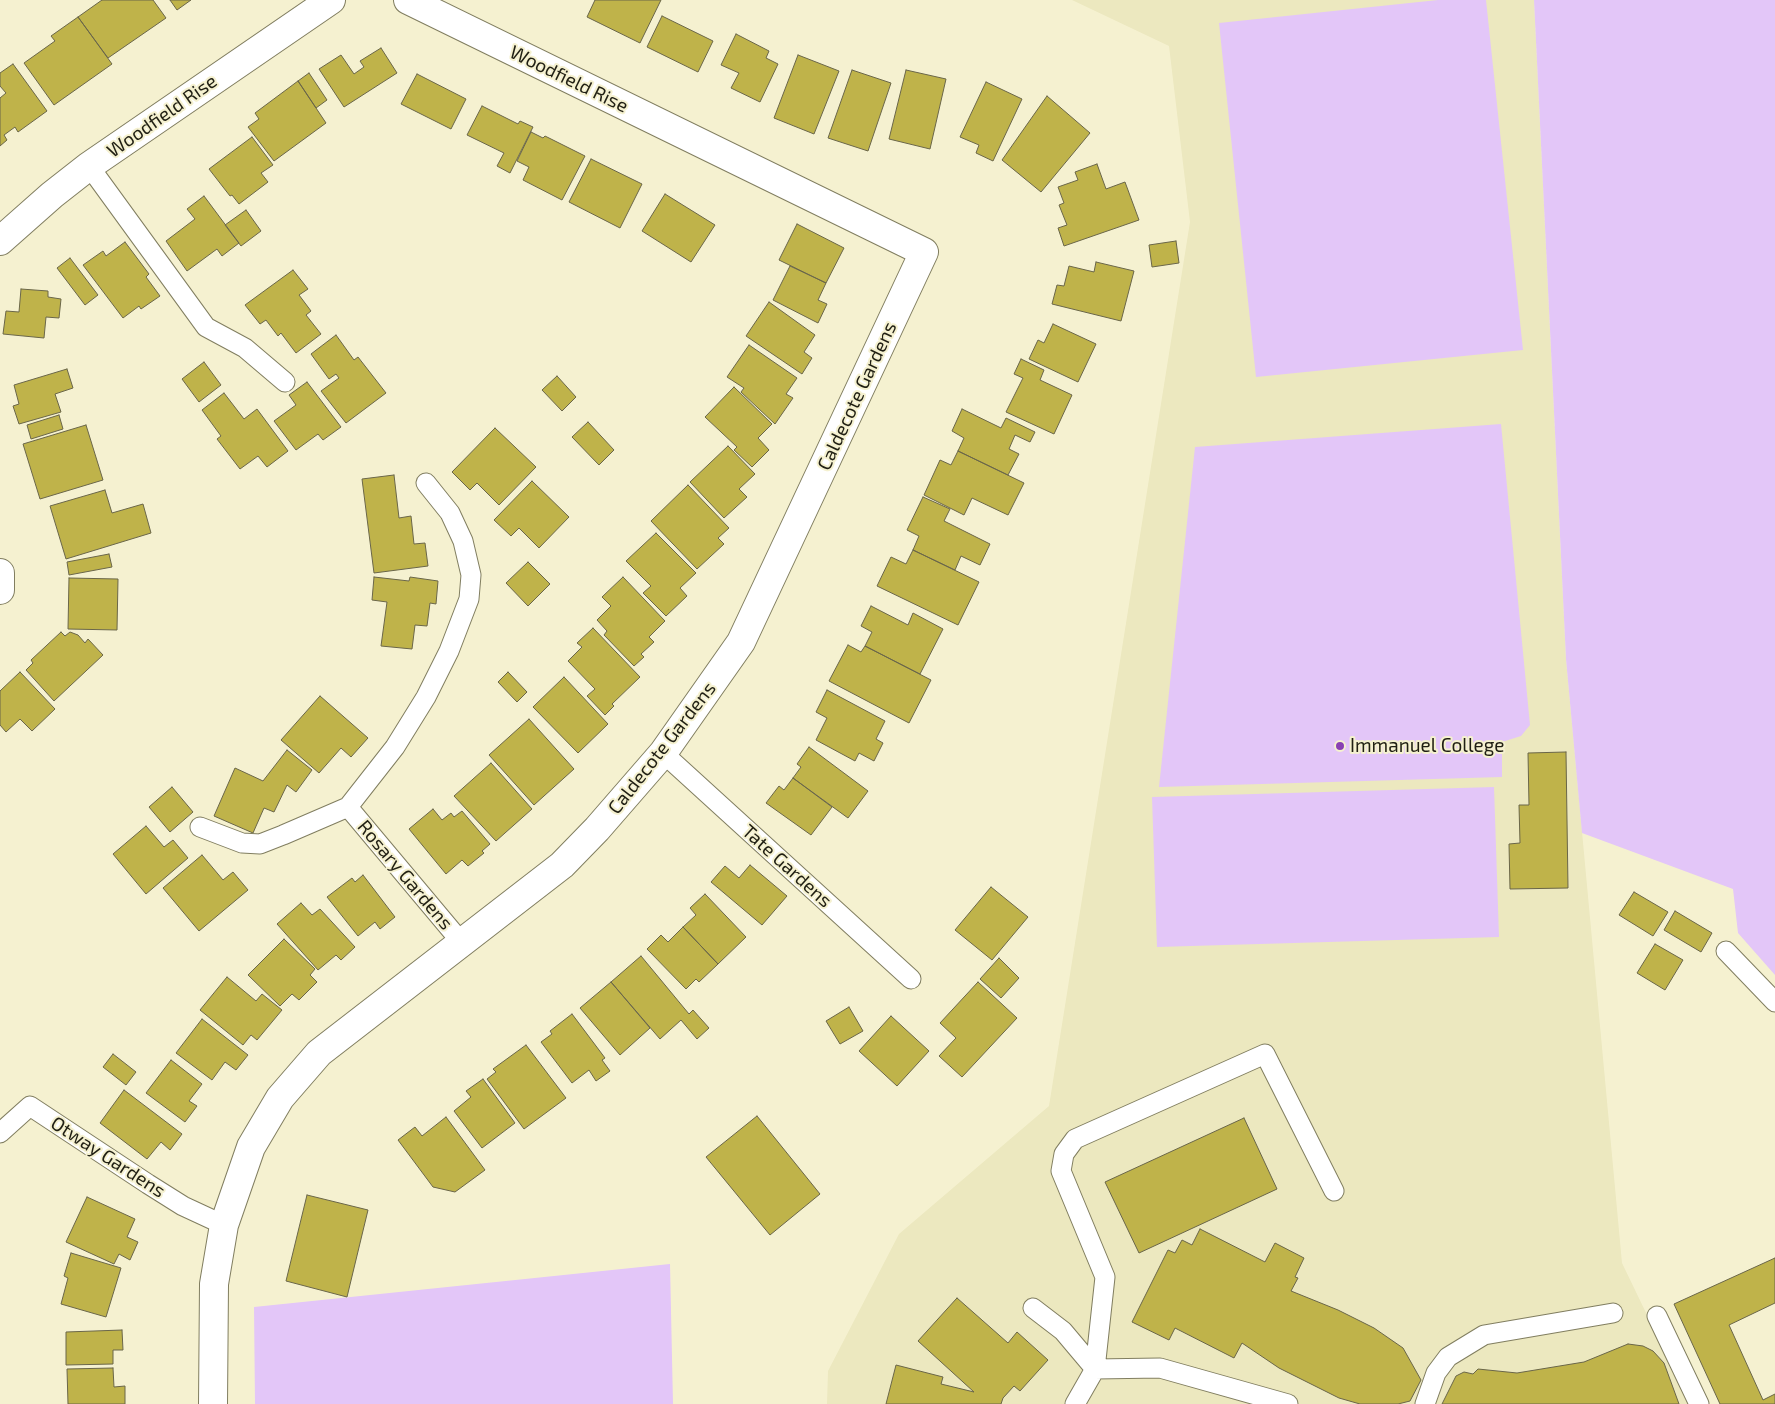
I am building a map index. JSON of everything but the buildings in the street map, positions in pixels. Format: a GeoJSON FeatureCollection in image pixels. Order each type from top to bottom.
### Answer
{"type":"FeatureCollection","features":[{"type":"Feature","properties":{"kind":"street","name":"Woodfield Rise"},"geometry":{"type":"LineString","coordinates":[[0,241],[52,195],[89,166],[330,0]]}},
{"type":"Feature","properties":{"kind":"street","name":"Woodfield Rise"},"geometry":{"type":"LineString","coordinates":[[408,0],[676,131]]}},
{"type":"Feature","properties":{"kind":"street","name":"Caldecote Gardens"},"geometry":{"type":"LineString","coordinates":[[213,1404],[214,1284],[224,1225],[251,1147],[280,1098],[318,1053],[562,865],[597,829],[663,753],[741,642],[924,252],[676,131]]}},
{"type":"Feature","properties":{"kind":"street"},"geometry":{"type":"LineString","coordinates":[[0,573],[0,590]]}},
{"type":"Feature","properties":{"kind":"lane"},"geometry":{"type":"LineString","coordinates":[[89,166],[206,327],[244,348],[284,382]]}},
{"type":"Feature","properties":{"kind":"lane","name":"Rosary Gardens"},"geometry":{"type":"LineString","coordinates":[[200,826],[242,844],[260,844],[348,807],[394,747],[426,697],[449,651],[469,599],[471,575],[463,541],[450,513],[426,483]]}},
{"type":"Feature","properties":{"kind":"lane","name":"Tate Gardens"},"geometry":{"type":"LineString","coordinates":[[663,753],[911,979]]}},
{"type":"Feature","properties":{"kind":"lane","name":"Rosary Gardens"},"geometry":{"type":"LineString","coordinates":[[348,807],[462,943]]}},
{"type":"Feature","properties":{"kind":"lane"},"geometry":{"type":"LineString","coordinates":[[1726,951],[1775,1002]]}},
{"type":"Feature","properties":{"kind":"lane"},"geometry":{"type":"LineString","coordinates":[[1075,1404],[1095,1369],[1105,1277],[1061,1171],[1064,1154],[1075,1139],[1265,1054],[1334,1192]]}},
{"type":"Feature","properties":{"kind":"lane","name":"Otway Gardens"},"geometry":{"type":"LineString","coordinates":[[0,1133],[30,1106],[183,1206],[224,1225]]}},
{"type":"Feature","properties":{"kind":"lane"},"geometry":{"type":"LineString","coordinates":[[1033,1308],[1063,1330],[1095,1369]]}},
{"type":"Feature","properties":{"kind":"lane"},"geometry":{"type":"LineString","coordinates":[[1424,1404],[1436,1373],[1448,1357],[1484,1335],[1613,1313]]}},
{"type":"Feature","properties":{"kind":"lane"},"geometry":{"type":"LineString","coordinates":[[1656,1316],[1699,1404]]}},
{"type":"Feature","properties":{"kind":"lane"},"geometry":{"type":"LineString","coordinates":[[1095,1369],[1160,1368],[1288,1404]]}},
{"type":"Feature","properties":{"kind":"shaded area","name":"Immanuel College"},"geometry":{"type":"Polygon","coordinates":[[[1072,0],[1534,0],[1566,659],[1622,1263],[1690,1404],[827,1404],[828,1371],[899,1234],[1049,1106],[1190,222],[1169,46],[1072,0]]]}},
{"type":"Feature","properties":{"kind":"shaded area"},"geometry":{"type":"Polygon","coordinates":[[[1438,0],[1486,0],[1523,350],[1256,377],[1219,23],[1438,0]]]}},
{"type":"Feature","properties":{"kind":"shaded area"},"geometry":{"type":"Polygon","coordinates":[[[1534,0],[1775,0],[1775,975],[1738,933],[1733,889],[1582,833],[1566,659],[1534,0]]]}},
{"type":"Feature","properties":{"kind":"shaded area"},"geometry":{"type":"Polygon","coordinates":[[[1501,424],[1530,725],[1521,736],[1502,742],[1502,777],[1159,787],[1195,447],[1501,424]]]}},
{"type":"Feature","properties":{"kind":"shaded area"},"geometry":{"type":"Polygon","coordinates":[[[1494,787],[1499,937],[1157,947],[1152,797],[1494,787]]]}},
{"type":"Feature","properties":{"kind":"shaded area"},"geometry":{"type":"Polygon","coordinates":[[[670,1264],[673,1404],[255,1404],[254,1307],[670,1264]]]}},
{"type":"Feature","properties":{"kind":"place","name":"Immanuel College"},"geometry":{"type":"Point","coordinates":[1340,746]}}]}
